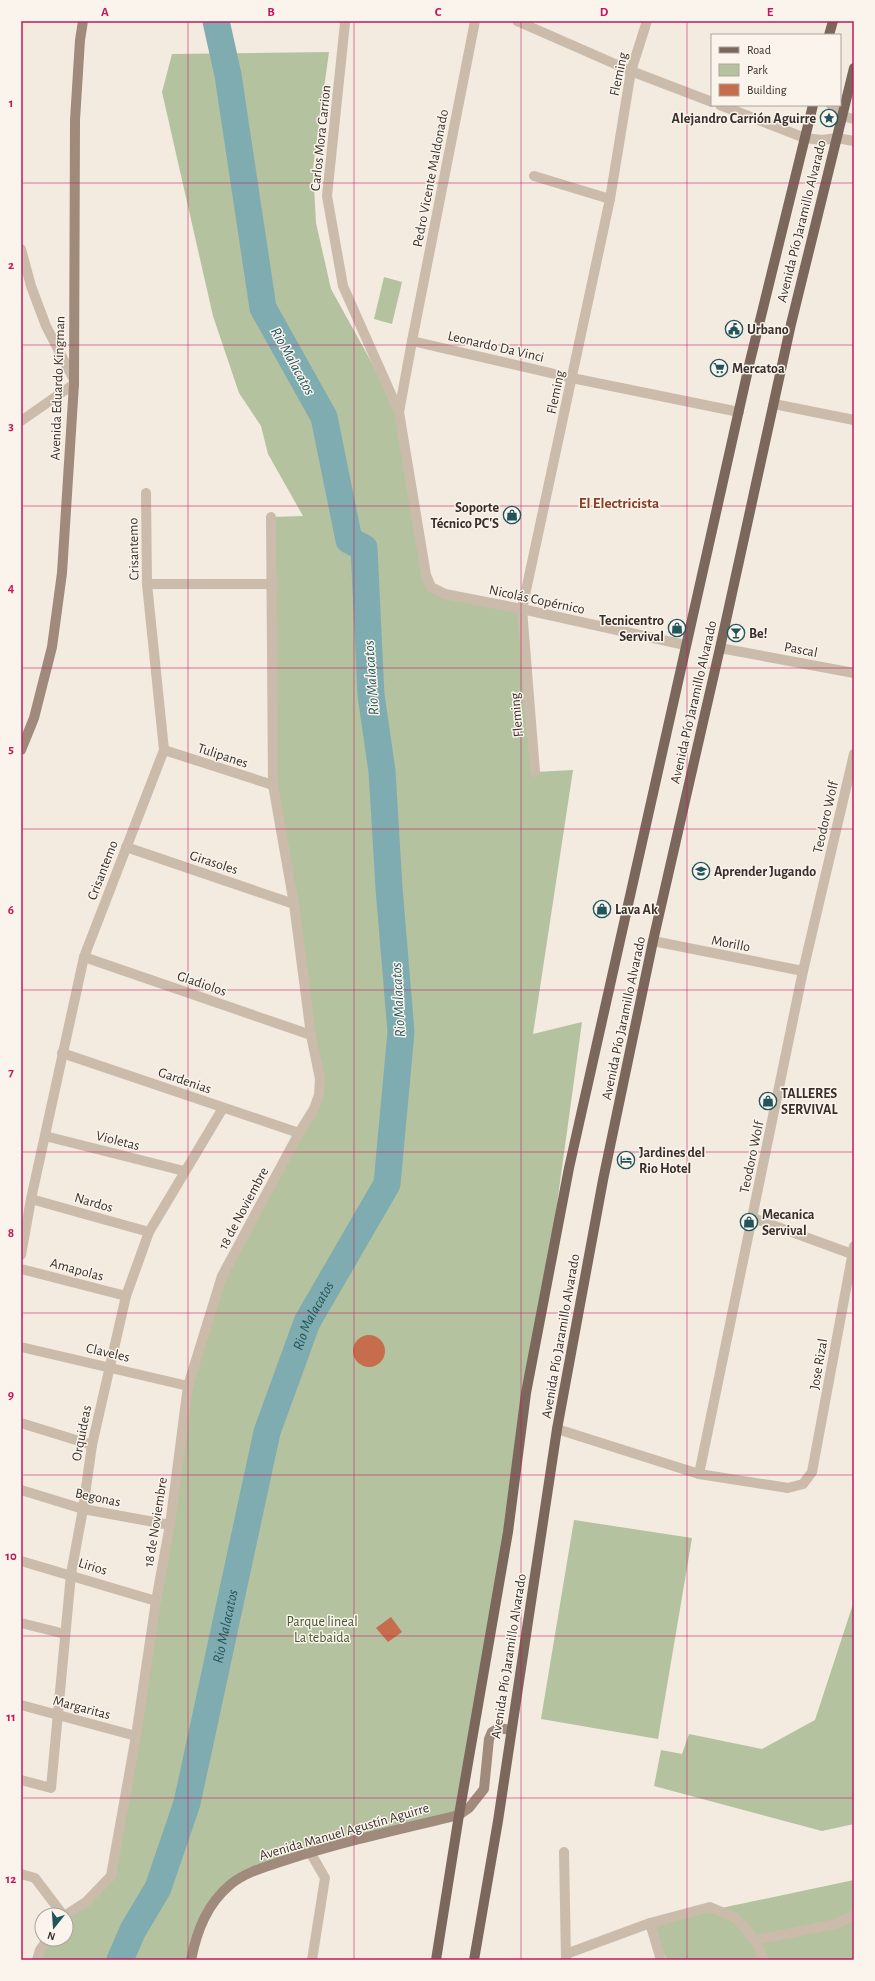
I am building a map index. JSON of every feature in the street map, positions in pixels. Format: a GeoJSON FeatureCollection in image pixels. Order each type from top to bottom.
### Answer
{"type":"FeatureCollection","features":[{"type":"Feature","properties":{"kind":"main road","name":"Avenida Eduardo Kingman"},"geometry":{"type":"LineString","coordinates":[[21,750],[34,718],[53,640],[62,573],[73,381],[75,120],[80,40],[83,21]]}},
{"type":"Feature","properties":{"kind":"main road"},"geometry":{"type":"LineString","coordinates":[[829,34],[832,21]]}},
{"type":"Feature","properties":{"kind":"main road","name":"Avenida Pío Jaramillo Alvarado"},"geometry":{"type":"LineString","coordinates":[[474,1960],[512,1730],[557,1429],[603,1180],[653,941],[720,648],[774,404],[790,324],[854,68]]}},
{"type":"Feature","properties":{"kind":"main road","name":"Avenida Pío Jaramillo Alvarado"},"geometry":{"type":"LineString","coordinates":[[436,1960],[459,1814],[508,1532],[526,1393],[569,1168],[685,645],[739,412],[814,106]]}},
{"type":"Feature","properties":{"kind":"main road"},"geometry":{"type":"LineString","coordinates":[[459,1814],[468,1808],[484,1789],[492,1732],[499,1728],[512,1730]]}},
{"type":"Feature","properties":{"kind":"main road","name":"Avenida Manuel Agustín Aguirre"},"geometry":{"type":"LineString","coordinates":[[191,1960],[195,1940],[204,1917],[216,1898],[231,1884],[248,1873],[310,1852],[459,1814]]}},
{"type":"Feature","properties":{"kind":"street","name":"Carlos Mora Carrion"},"geometry":{"type":"LineString","coordinates":[[344,21],[327,196],[343,286],[399,412]]}},
{"type":"Feature","properties":{"kind":"street","name":"Pedro Vicente Maldonado"},"geometry":{"type":"LineString","coordinates":[[412,340],[475,21]]}},
{"type":"Feature","properties":{"kind":"street","name":"Fleming"},"geometry":{"type":"LineString","coordinates":[[535,772],[522,609],[610,199],[631,71],[647,21]]}},
{"type":"Feature","properties":{"kind":"street"},"geometry":{"type":"LineString","coordinates":[[522,22],[631,71],[711,102]]}},
{"type":"Feature","properties":{"kind":"street"},"geometry":{"type":"LineString","coordinates":[[723,106],[805,138],[822,140],[836,138],[854,141]]}},
{"type":"Feature","properties":{"kind":"street"},"geometry":{"type":"LineString","coordinates":[[832,106],[842,116],[854,119]]}},
{"type":"Feature","properties":{"kind":"street"},"geometry":{"type":"LineString","coordinates":[[534,176],[610,199]]}},
{"type":"Feature","properties":{"kind":"street"},"geometry":{"type":"LineString","coordinates":[[21,249],[31,286],[46,326],[73,381],[21,421]]}},
{"type":"Feature","properties":{"kind":"street"},"geometry":{"type":"LineString","coordinates":[[399,412],[412,340]]}},
{"type":"Feature","properties":{"kind":"street","name":"Leonardo Da Vinci"},"geometry":{"type":"LineString","coordinates":[[412,340],[572,378],[739,412]]}},
{"type":"Feature","properties":{"kind":"street"},"geometry":{"type":"LineString","coordinates":[[774,404],[854,420]]}},
{"type":"Feature","properties":{"kind":"street","name":"Nicolás Copérnico"},"geometry":{"type":"LineString","coordinates":[[399,412],[426,575],[431,587],[445,594],[522,609],[685,645]]}},
{"type":"Feature","properties":{"kind":"street","name":"Crisantemo"},"geometry":{"type":"LineString","coordinates":[[21,1255],[31,1199],[84,958],[164,750],[147,584],[146,493]]}},
{"type":"Feature","properties":{"kind":"street","name":"18 de Noviembre"},"geometry":{"type":"LineString","coordinates":[[74,1910],[86,1902],[111,1876],[136,1736],[156,1600],[170,1525],[188,1386],[222,1276],[299,1132],[314,1109],[319,1095],[320,1079],[311,1035],[294,904],[273,785],[273,584],[271,517]]}},
{"type":"Feature","properties":{"kind":"street"},"geometry":{"type":"LineString","coordinates":[[147,584],[273,584]]}},
{"type":"Feature","properties":{"kind":"street","name":"Pascal"},"geometry":{"type":"LineString","coordinates":[[720,648],[854,674]]}},
{"type":"Feature","properties":{"kind":"street","name":"Tulipanes"},"geometry":{"type":"LineString","coordinates":[[164,750],[273,785]]}},
{"type":"Feature","properties":{"kind":"street","name":"Teodoro Wolf"},"geometry":{"type":"LineString","coordinates":[[699,1474],[803,971],[854,754]]}},
{"type":"Feature","properties":{"kind":"street","name":"Girasoles"},"geometry":{"type":"LineString","coordinates":[[126,847],[294,904]]}},
{"type":"Feature","properties":{"kind":"street","name":"Morillo"},"geometry":{"type":"LineString","coordinates":[[653,941],[803,971]]}},
{"type":"Feature","properties":{"kind":"street","name":"Gladiolos"},"geometry":{"type":"LineString","coordinates":[[84,958],[311,1035]]}},
{"type":"Feature","properties":{"kind":"street","name":"Gardenias"},"geometry":{"type":"LineString","coordinates":[[62,1053],[223,1108],[299,1132]]}},
{"type":"Feature","properties":{"kind":"street","name":"Orquideas"},"geometry":{"type":"LineString","coordinates":[[21,1780],[51,1788],[71,1574],[83,1509],[92,1445],[126,1296],[148,1232],[223,1108]]}},
{"type":"Feature","properties":{"kind":"street","name":"Violetas"},"geometry":{"type":"LineString","coordinates":[[45,1136],[184,1171]]}},
{"type":"Feature","properties":{"kind":"street","name":"Nardos"},"geometry":{"type":"LineString","coordinates":[[31,1199],[148,1232]]}},
{"type":"Feature","properties":{"kind":"street"},"geometry":{"type":"LineString","coordinates":[[753,1218],[853,1250]]}},
{"type":"Feature","properties":{"kind":"street","name":"Jose Rizal"},"geometry":{"type":"LineString","coordinates":[[699,1474],[788,1488],[803,1484],[812,1472],[853,1250]]}},
{"type":"Feature","properties":{"kind":"street","name":"Amapolas"},"geometry":{"type":"LineString","coordinates":[[21,1269],[126,1296]]}},
{"type":"Feature","properties":{"kind":"street","name":"Claveles"},"geometry":{"type":"LineString","coordinates":[[21,1347],[188,1386]]}},
{"type":"Feature","properties":{"kind":"street"},"geometry":{"type":"LineString","coordinates":[[21,1423],[92,1445]]}},
{"type":"Feature","properties":{"kind":"street"},"geometry":{"type":"LineString","coordinates":[[557,1429],[699,1474]]}},
{"type":"Feature","properties":{"kind":"street","name":"Begonas"},"geometry":{"type":"LineString","coordinates":[[21,1490],[83,1509],[170,1525]]}},
{"type":"Feature","properties":{"kind":"street","name":"Lirios"},"geometry":{"type":"LineString","coordinates":[[21,1561],[71,1574],[156,1600]]}},
{"type":"Feature","properties":{"kind":"street"},"geometry":{"type":"LineString","coordinates":[[21,1624],[65,1634]]}},
{"type":"Feature","properties":{"kind":"street","name":"Margaritas"},"geometry":{"type":"LineString","coordinates":[[21,1705],[136,1736]]}},
{"type":"Feature","properties":{"kind":"street"},"geometry":{"type":"LineString","coordinates":[[310,1852],[325,1878],[312,1960]]}},
{"type":"Feature","properties":{"kind":"street"},"geometry":{"type":"LineString","coordinates":[[564,1852],[566,1957],[650,1923],[710,1907],[736,1918],[755,1940],[764,1960]]}},
{"type":"Feature","properties":{"kind":"street"},"geometry":{"type":"LineString","coordinates":[[21,1874],[35,1878],[57,1907]]}},
{"type":"Feature","properties":{"kind":"street"},"geometry":{"type":"LineString","coordinates":[[755,1940],[836,1924],[854,1915]]}},
{"type":"Feature","properties":{"kind":"street"},"geometry":{"type":"LineString","coordinates":[[650,1923],[661,1960]]}},
{"type":"Feature","properties":{"kind":"street"},"geometry":{"type":"LineString","coordinates":[[37,1960],[42,1947]]}},
{"type":"Feature","properties":{"kind":"green space","name":"Parque lineal La tebaida"},"geometry":{"type":"Polygon","coordinates":[[[329,52],[313,168],[316,223],[331,289],[399,412],[431,587],[522,609],[535,772],[573,770],[533,1034],[582,1022],[544,1299],[459,1815],[248,1873],[216,1898],[191,1960],[37,1960],[43,1947],[74,1947],[74,1908],[111,1876],[188,1386],[222,1276],[319,1095],[273,785],[271,517],[303,516],[268,454],[261,426],[239,393],[213,316],[162,92],[172,54],[329,52]]]}},
{"type":"Feature","properties":{"kind":"green space"},"geometry":{"type":"Polygon","coordinates":[[[384,277],[402,282],[392,324],[374,319],[384,277]]]}},
{"type":"Feature","properties":{"kind":"green space"},"geometry":{"type":"Polygon","coordinates":[[[574,1520],[692,1538],[658,1739],[541,1719],[574,1520]]]}},
{"type":"Feature","properties":{"kind":"green space"},"geometry":{"type":"Polygon","coordinates":[[[854,1601],[854,1824],[822,1831],[654,1786],[661,1750],[682,1754],[689,1734],[762,1749],[815,1720],[854,1601]]]}},
{"type":"Feature","properties":{"kind":"green space"},"geometry":{"type":"Polygon","coordinates":[[[854,1880],[854,1960],[667,1960],[650,1923],[854,1880]]]}},
{"type":"Feature","properties":{"kind":"building"},"geometry":{"type":"Polygon","coordinates":[[[366,1335],[372,1335],[382,1342],[385,1351],[384,1357],[378,1364],[372,1367],[366,1367],[356,1360],[353,1354],[353,1348],[360,1338],[366,1335]]]}},
{"type":"Feature","properties":{"kind":"building"},"geometry":{"type":"Polygon","coordinates":[[[391,1617],[402,1632],[388,1642],[376,1628],[391,1617]]]}},
{"type":"Feature","properties":{"kind":"waterway","name":"Rio Malacatos"},"geometry":{"type":"LineString","coordinates":[[120,1960],[133,1930],[158,1888],[187,1803],[267,1432],[307,1322],[387,1184],[401,1032],[389,888],[382,771],[371,695],[364,548],[349,540],[324,417],[263,308],[228,75],[216,21]]}},
{"type":"Feature","properties":{"kind":"place","name":"Alejandro Carrión Aguirre"},"geometry":{"type":"Point","coordinates":[829,118]}},
{"type":"Feature","properties":{"kind":"place","name":"Urbano"},"geometry":{"type":"Point","coordinates":[734,329]}},
{"type":"Feature","properties":{"kind":"place","name":"Mercatoa"},"geometry":{"type":"Point","coordinates":[719,368]}},
{"type":"Feature","properties":{"kind":"place","name":"Soporte Técnico PC'S"},"geometry":{"type":"Point","coordinates":[512,515]}},
{"type":"Feature","properties":{"kind":"place","name":"Tecnicentro Servival"},"geometry":{"type":"Point","coordinates":[677,628]}},
{"type":"Feature","properties":{"kind":"place","name":"Be!"},"geometry":{"type":"Point","coordinates":[736,633]}},
{"type":"Feature","properties":{"kind":"place","name":"Aprender Jugando"},"geometry":{"type":"Point","coordinates":[701,871]}},
{"type":"Feature","properties":{"kind":"place","name":"Lava Ak"},"geometry":{"type":"Point","coordinates":[602,909]}},
{"type":"Feature","properties":{"kind":"place","name":"TALLERES SERVIVAL"},"geometry":{"type":"Point","coordinates":[768,1101]}},
{"type":"Feature","properties":{"kind":"place","name":"Jardines del Rio Hotel"},"geometry":{"type":"Point","coordinates":[626,1160]}},
{"type":"Feature","properties":{"kind":"place","name":"Mecanica Servival"},"geometry":{"type":"Point","coordinates":[749,1222]}},
{"type":"Feature","properties":{"kind":"district","name":"El Electricista"},"geometry":{"type":"Point","coordinates":[619,503]}}]}
